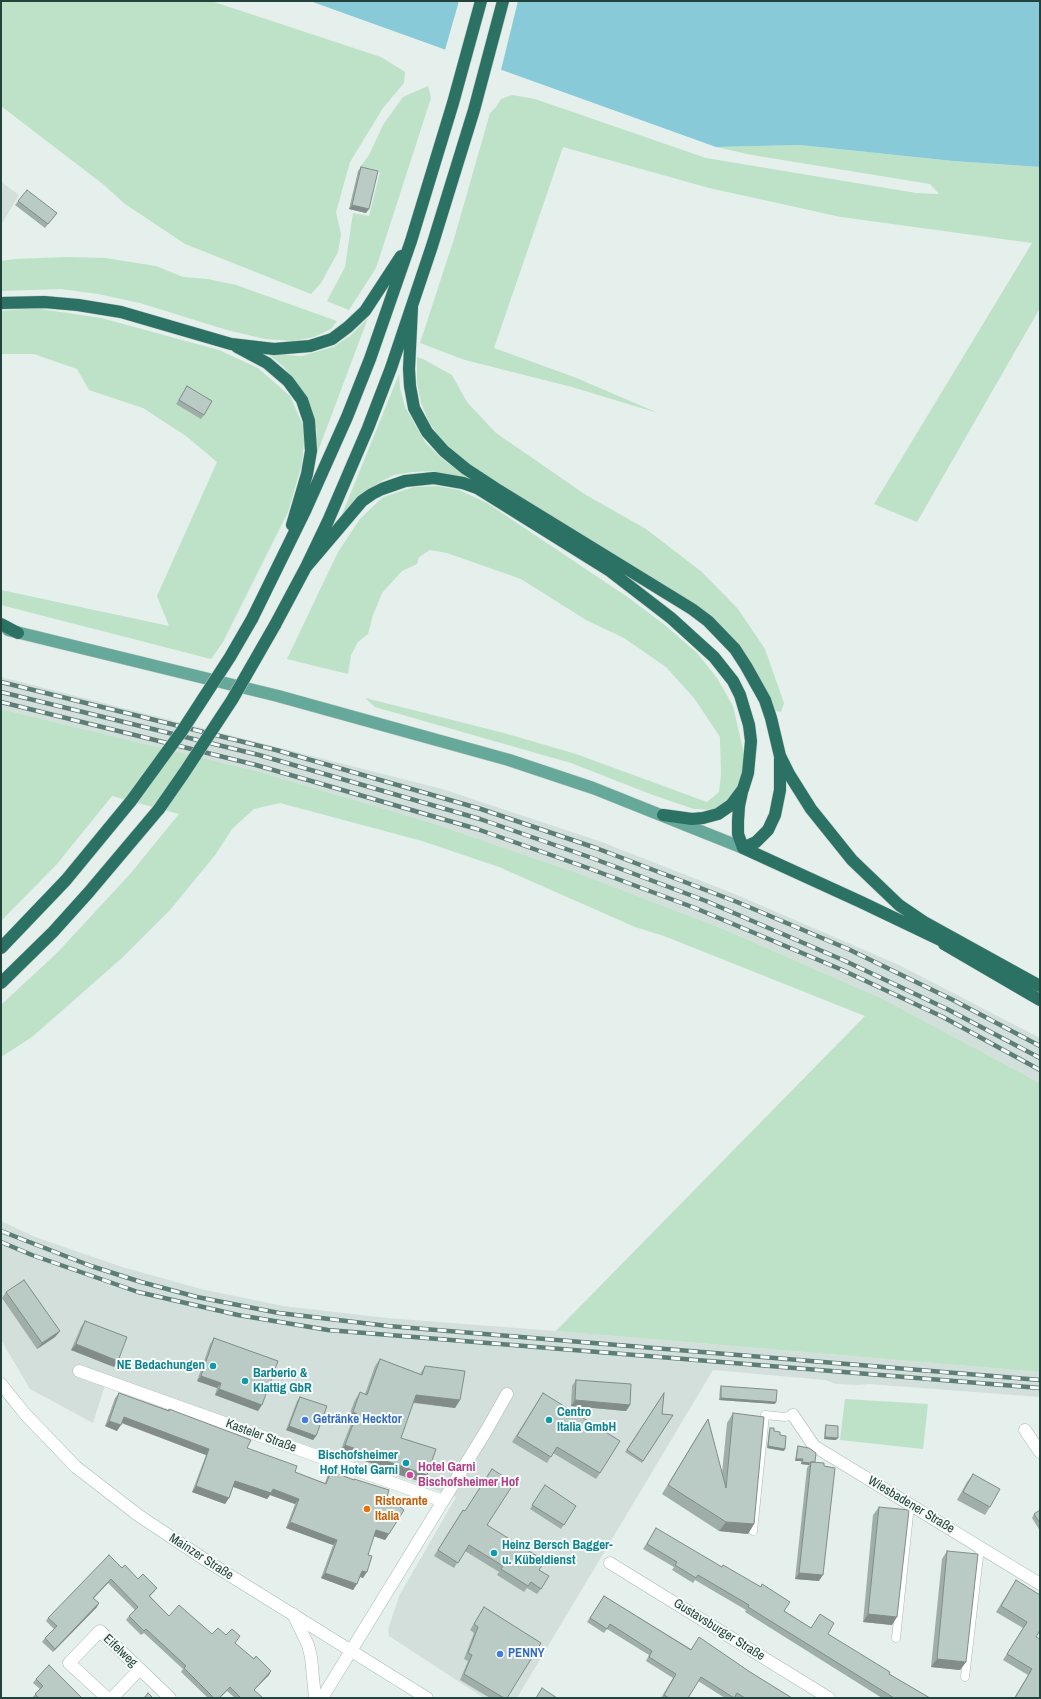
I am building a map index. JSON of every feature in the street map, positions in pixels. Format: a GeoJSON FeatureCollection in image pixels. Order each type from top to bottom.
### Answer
{"type":"FeatureCollection","features":[{"type":"Feature","properties":{"kind":"highway"},"geometry":{"type":"LineString","coordinates":[[1,948],[66,880],[131,801],[182,730],[230,657],[252,619],[283,558],[347,417],[370,359],[411,241],[453,103],[481,1]]}},
{"type":"Feature","properties":{"kind":"highway"},"geometry":{"type":"LineString","coordinates":[[1,983],[53,932],[90,892],[159,809],[224,713],[275,625],[306,567],[331,514],[368,428],[412,307],[474,110],[502,1]]}},
{"type":"Feature","properties":{"kind":"highway"},"geometry":{"type":"LineString","coordinates":[[231,344],[274,348],[310,346],[332,339],[348,327],[365,311],[411,241]]}},
{"type":"Feature","properties":{"kind":"highway"},"geometry":{"type":"LineString","coordinates":[[1,303],[44,302],[78,305],[114,311],[165,324],[231,344],[267,363],[288,381],[302,400],[309,421],[311,451],[307,474],[283,558]]}},
{"type":"Feature","properties":{"kind":"highway"},"geometry":{"type":"LineString","coordinates":[[412,307],[409,369],[414,408],[427,432],[444,451],[466,469],[692,609],[708,621],[735,650],[756,682],[771,718],[780,756],[780,790],[775,815],[768,830],[756,842],[743,848]]}},
{"type":"Feature","properties":{"kind":"highway"},"geometry":{"type":"LineString","coordinates":[[306,567],[362,502],[382,489],[405,481],[434,478],[463,483],[477,488],[604,567],[635,589],[671,618],[714,657],[724,669],[736,688],[745,709],[749,725],[750,757],[739,806],[738,821],[738,834],[743,848],[862,902],[933,938],[1040,1000]]}},
{"type":"Feature","properties":{"kind":"highway"},"geometry":{"type":"LineString","coordinates":[[1,624],[18,633]]}},
{"type":"Feature","properties":{"kind":"highway"},"geometry":{"type":"LineString","coordinates":[[780,756],[794,782],[823,825],[852,860],[875,884],[900,905],[924,922],[1040,986]]}},
{"type":"Feature","properties":{"kind":"highway"},"geometry":{"type":"LineString","coordinates":[[663,815],[692,819],[718,814],[731,805],[743,788]]}},
{"type":"Feature","properties":{"kind":"highway"},"geometry":{"type":"LineString","coordinates":[[933,938],[1009,970]]}},
{"type":"Feature","properties":{"kind":"main road"},"geometry":{"type":"LineString","coordinates":[[1,629],[270,694],[355,716],[509,760],[593,788],[743,848]]}},
{"type":"Feature","properties":{"kind":"street","name":"Kasteler Straße"},"geometry":{"type":"LineString","coordinates":[[79,1371],[443,1501]]}},
{"type":"Feature","properties":{"kind":"street","name":"Mainzer Straße"},"geometry":{"type":"LineString","coordinates":[[1,1384],[25,1414],[76,1467],[138,1515],[427,1698]]}},
{"type":"Feature","properties":{"kind":"street"},"geometry":{"type":"LineString","coordinates":[[322,1698],[507,1394]]}},
{"type":"Feature","properties":{"kind":"street","name":"Wiesbadener Straße"},"geometry":{"type":"LineString","coordinates":[[792,1415],[814,1446],[1040,1584]]}},
{"type":"Feature","properties":{"kind":"street"},"geometry":{"type":"LineString","coordinates":[[1025,1430],[1040,1452]]}},
{"type":"Feature","properties":{"kind":"street","name":"Gustavsburger Straße"},"geometry":{"type":"LineString","coordinates":[[610,1563],[829,1698]]}},
{"type":"Feature","properties":{"kind":"street"},"geometry":{"type":"LineString","coordinates":[[293,1614],[308,1645],[313,1665],[315,1698]]}},
{"type":"Feature","properties":{"kind":"street","name":"Eifelweg"},"geometry":{"type":"LineString","coordinates":[[107,1698],[69,1663],[100,1632],[170,1698]]}},
{"type":"Feature","properties":{"kind":"street","name":"Eifelweg"},"geometry":{"type":"LineString","coordinates":[[112,1698],[140,1669]]}},
{"type":"Feature","properties":{"kind":"lane"},"geometry":{"type":"LineString","coordinates":[[753,1531],[765,1415],[785,1417],[792,1415]]}},
{"type":"Feature","properties":{"kind":"lane"},"geometry":{"type":"LineString","coordinates":[[896,1638],[910,1505]]}},
{"type":"Feature","properties":{"kind":"lane"},"geometry":{"type":"LineString","coordinates":[[965,1677],[980,1548]]}},
{"type":"Feature","properties":{"kind":"shaded area"},"geometry":{"type":"Polygon","coordinates":[[[1,182],[19,195],[1,225],[1,182]]]}},
{"type":"Feature","properties":{"kind":"shaded area"},"geometry":{"type":"Polygon","coordinates":[[[1,677],[442,789],[599,841],[737,895],[899,965],[1040,1038],[1040,1083],[883,999],[721,928],[583,875],[432,823],[256,771],[1,709],[1,677]]]}},
{"type":"Feature","properties":{"kind":"shaded area"},"geometry":{"type":"Polygon","coordinates":[[[1,1221],[35,1237],[122,1267],[201,1289],[283,1306],[387,1318],[1040,1372],[1040,1397],[869,1384],[836,1384],[825,1380],[713,1370],[517,1698],[484,1698],[389,1636],[388,1630],[399,1596],[456,1497],[108,1376],[93,1423],[30,1389],[1,1340],[1,1221]]]}},
{"type":"Feature","properties":{"kind":"green space"},"geometry":{"type":"Polygon","coordinates":[[[1,1],[211,1],[381,57],[405,72],[404,83],[383,108],[350,162],[336,212],[341,234],[338,252],[321,283],[311,294],[185,244],[125,204],[104,185],[1,106],[1,1]]]}},
{"type":"Feature","properties":{"kind":"green space"},"geometry":{"type":"Polygon","coordinates":[[[428,86],[431,98],[376,268],[349,310],[327,301],[345,267],[353,213],[369,216],[380,172],[360,167],[369,155],[383,125],[403,97],[428,86]]]}},
{"type":"Feature","properties":{"kind":"green space"},"geometry":{"type":"Polygon","coordinates":[[[512,95],[535,99],[706,158],[916,193],[939,194],[930,184],[752,155],[716,147],[800,145],[953,161],[1040,167],[1040,308],[917,522],[874,504],[1032,243],[841,217],[709,188],[563,147],[494,348],[574,377],[658,413],[572,387],[465,360],[420,343],[454,239],[490,113],[501,99],[512,95]]]}},
{"type":"Feature","properties":{"kind":"green space"},"geometry":{"type":"Polygon","coordinates":[[[67,257],[105,258],[156,266],[183,277],[208,279],[236,285],[337,321],[331,329],[314,337],[293,341],[265,339],[227,330],[140,303],[98,294],[61,289],[1,291],[1,261],[67,257]]]}},
{"type":"Feature","properties":{"kind":"green space"},"geometry":{"type":"Polygon","coordinates":[[[34,308],[101,318],[219,350],[258,368],[290,396],[305,430],[302,464],[288,512],[223,642],[211,659],[1,605],[1,590],[169,626],[157,596],[217,462],[186,436],[143,408],[89,390],[77,369],[34,354],[1,354],[1,311],[34,308]]]}},
{"type":"Feature","properties":{"kind":"green space"},"geometry":{"type":"Polygon","coordinates":[[[368,318],[315,459],[317,430],[307,398],[284,367],[268,354],[302,356],[333,347],[350,336],[368,318]]]}},
{"type":"Feature","properties":{"kind":"green space"},"geometry":{"type":"Polygon","coordinates":[[[417,357],[452,375],[467,402],[496,433],[586,495],[646,529],[702,572],[738,609],[765,649],[784,703],[781,712],[776,711],[760,678],[738,643],[706,613],[470,466],[443,441],[430,424],[421,403],[417,382],[417,357]]]}},
{"type":"Feature","properties":{"kind":"green space"},"geometry":{"type":"Polygon","coordinates":[[[399,374],[400,388],[405,407],[425,442],[441,458],[469,479],[433,471],[394,475],[378,483],[362,496],[337,527],[399,374]]]}},
{"type":"Feature","properties":{"kind":"green space"},"geometry":{"type":"Polygon","coordinates":[[[437,486],[459,490],[487,503],[629,598],[666,626],[697,653],[717,678],[733,706],[744,754],[743,772],[736,791],[726,805],[712,810],[694,809],[653,795],[571,763],[375,707],[365,698],[504,733],[576,754],[707,802],[719,792],[721,774],[720,737],[694,698],[666,667],[624,638],[586,620],[521,579],[447,553],[430,550],[419,557],[417,564],[402,571],[382,593],[373,615],[368,634],[358,642],[351,655],[348,674],[287,659],[338,552],[360,519],[383,497],[414,487],[437,486]]]}},
{"type":"Feature","properties":{"kind":"green space"},"geometry":{"type":"Polygon","coordinates":[[[1,709],[256,771],[432,823],[583,875],[721,928],[883,999],[1040,1083],[1040,1372],[556,1331],[865,1016],[664,936],[635,927],[499,867],[422,841],[280,803],[254,809],[232,829],[216,854],[170,910],[122,958],[32,1037],[1,1057],[1,1005],[58,952],[130,874],[179,814],[112,796],[57,864],[1,921],[1,709]]]}},
{"type":"Feature","properties":{"kind":"green space"},"geometry":{"type":"Polygon","coordinates":[[[845,1399],[928,1404],[923,1449],[840,1440],[845,1399]]]}},
{"type":"Feature","properties":{"kind":"water"},"geometry":{"type":"Polygon","coordinates":[[[310,1],[1040,1],[1040,167],[953,161],[800,145],[716,147],[310,1]]]}},
{"type":"Feature","properties":{"kind":"pier"},"geometry":{"type":"Polygon","coordinates":[[[459,1],[518,1],[501,70],[445,50],[459,1]]]}},
{"type":"Feature","properties":{"kind":"building"},"geometry":{"type":"Polygon","coordinates":[[[361,167],[378,171],[369,209],[352,205],[361,167]]]}},
{"type":"Feature","properties":{"kind":"building"},"geometry":{"type":"Polygon","coordinates":[[[27,190],[57,213],[48,224],[18,201],[27,190]]]}},
{"type":"Feature","properties":{"kind":"building"},"geometry":{"type":"Polygon","coordinates":[[[187,386],[212,401],[204,415],[179,400],[187,386]]]}},
{"type":"Feature","properties":{"kind":"building"},"geometry":{"type":"Polygon","coordinates":[[[24,1280],[60,1331],[42,1343],[6,1292],[24,1280]]]}},
{"type":"Feature","properties":{"kind":"building"},"geometry":{"type":"Polygon","coordinates":[[[85,1321],[127,1337],[118,1361],[76,1344],[85,1321]]]}},
{"type":"Feature","properties":{"kind":"building","name":"Barberio & Klattig GbR"},"geometry":{"type":"Polygon","coordinates":[[[214,1338],[278,1361],[262,1405],[219,1389],[221,1383],[201,1376],[214,1338]]]}},
{"type":"Feature","properties":{"kind":"building"},"geometry":{"type":"Polygon","coordinates":[[[380,1359],[422,1375],[425,1366],[465,1371],[460,1400],[416,1395],[401,1438],[436,1449],[427,1475],[345,1445],[357,1414],[353,1412],[360,1392],[367,1395],[380,1359]]]}},
{"type":"Feature","properties":{"kind":"building"},"geometry":{"type":"Polygon","coordinates":[[[576,1380],[631,1384],[630,1405],[575,1400],[576,1380]]]}},
{"type":"Feature","properties":{"kind":"building"},"geometry":{"type":"Polygon","coordinates":[[[721,1386],[777,1390],[776,1402],[721,1398],[721,1386]]]}},
{"type":"Feature","properties":{"kind":"building"},"geometry":{"type":"Polygon","coordinates":[[[119,1393],[169,1411],[169,1409],[251,1440],[247,1448],[297,1466],[295,1472],[326,1484],[331,1471],[354,1480],[389,1490],[387,1497],[404,1510],[389,1534],[376,1530],[368,1555],[372,1556],[367,1572],[362,1571],[357,1584],[325,1573],[337,1540],[290,1522],[299,1499],[273,1489],[271,1493],[235,1481],[229,1498],[196,1486],[209,1449],[124,1417],[121,1425],[109,1421],[119,1393]]]}},
{"type":"Feature","properties":{"kind":"building","name":"Centro Italia GmbH"},"geometry":{"type":"Polygon","coordinates":[[[543,1393],[620,1441],[600,1473],[557,1447],[551,1457],[517,1436],[543,1393]]]}},
{"type":"Feature","properties":{"kind":"building"},"geometry":{"type":"Polygon","coordinates":[[[664,1393],[662,1414],[673,1415],[643,1461],[627,1450],[664,1393]]]}},
{"type":"Feature","properties":{"kind":"building","name":"Getränke Hecktor"},"geometry":{"type":"Polygon","coordinates":[[[300,1397],[327,1406],[316,1436],[289,1426],[300,1397]]]}},
{"type":"Feature","properties":{"kind":"building"},"geometry":{"type":"Polygon","coordinates":[[[733,1413],[764,1417],[754,1524],[726,1522],[668,1485],[708,1419],[726,1488],[733,1413]]]}},
{"type":"Feature","properties":{"kind":"building"},"geometry":{"type":"Polygon","coordinates":[[[826,1425],[838,1426],[838,1438],[825,1437],[826,1425]]]}},
{"type":"Feature","properties":{"kind":"building"},"geometry":{"type":"Polygon","coordinates":[[[770,1428],[774,1428],[774,1431],[780,1432],[780,1435],[786,1436],[785,1449],[768,1446],[770,1428]]]}},
{"type":"Feature","properties":{"kind":"building"},"geometry":{"type":"Polygon","coordinates":[[[798,1446],[809,1448],[816,1453],[815,1462],[802,1462],[803,1459],[796,1459],[798,1446]]]}},
{"type":"Feature","properties":{"kind":"building"},"geometry":{"type":"Polygon","coordinates":[[[811,1462],[824,1463],[824,1466],[835,1468],[823,1575],[799,1573],[811,1462]]]}},
{"type":"Feature","properties":{"kind":"building"},"geometry":{"type":"Polygon","coordinates":[[[492,1469],[514,1483],[487,1525],[545,1561],[539,1570],[549,1576],[541,1589],[531,1582],[528,1586],[501,1569],[503,1566],[469,1545],[458,1563],[438,1550],[463,1510],[465,1511],[492,1469]]]}},
{"type":"Feature","properties":{"kind":"building"},"geometry":{"type":"Polygon","coordinates":[[[973,1474],[1000,1489],[990,1507],[963,1492],[973,1474]]]}},
{"type":"Feature","properties":{"kind":"building"},"geometry":{"type":"Polygon","coordinates":[[[545,1485],[576,1506],[564,1525],[532,1505],[545,1485]]]}},
{"type":"Feature","properties":{"kind":"building"},"geometry":{"type":"Polygon","coordinates":[[[879,1507],[909,1510],[897,1617],[868,1614],[879,1507]]]}},
{"type":"Feature","properties":{"kind":"building"},"geometry":{"type":"Polygon","coordinates":[[[1040,1510],[1040,1523],[1034,1514],[1040,1510]]]}},
{"type":"Feature","properties":{"kind":"building"},"geometry":{"type":"Polygon","coordinates":[[[656,1528],[722,1567],[723,1565],[761,1587],[762,1584],[790,1602],[784,1611],[811,1628],[820,1614],[834,1623],[828,1634],[890,1672],[889,1674],[930,1698],[894,1698],[748,1607],[749,1605],[698,1575],[696,1578],[675,1565],[677,1562],[647,1544],[656,1528]]]}},
{"type":"Feature","properties":{"kind":"building"},"geometry":{"type":"Polygon","coordinates":[[[947,1551],[978,1554],[966,1662],[937,1659],[947,1551]]]}},
{"type":"Feature","properties":{"kind":"building"},"geometry":{"type":"Polygon","coordinates":[[[109,1555],[122,1568],[125,1565],[138,1579],[143,1574],[157,1588],[149,1596],[169,1616],[179,1605],[212,1634],[218,1628],[226,1635],[232,1629],[240,1636],[235,1643],[254,1659],[256,1656],[271,1671],[254,1690],[263,1698],[241,1698],[230,1687],[219,1698],[214,1698],[184,1668],[186,1666],[146,1629],[144,1631],[129,1616],[138,1607],[111,1579],[93,1598],[99,1603],[55,1649],[45,1638],[57,1626],[48,1618],[109,1555]]]}},
{"type":"Feature","properties":{"kind":"building"},"geometry":{"type":"Polygon","coordinates":[[[1016,1580],[1040,1595],[1040,1630],[1036,1637],[1040,1639],[1040,1698],[1015,1698],[1032,1669],[1007,1654],[1027,1622],[1001,1606],[1016,1580]]]}},
{"type":"Feature","properties":{"kind":"building"},"geometry":{"type":"Polygon","coordinates":[[[604,1596],[691,1650],[699,1637],[750,1672],[792,1698],[745,1698],[737,1693],[734,1698],[701,1677],[688,1698],[669,1698],[664,1695],[676,1674],[649,1657],[652,1651],[610,1624],[607,1629],[590,1618],[604,1596]]]}},
{"type":"Feature","properties":{"kind":"building","name":"PENNY"},"geometry":{"type":"Polygon","coordinates":[[[484,1607],[541,1643],[507,1698],[504,1698],[464,1674],[472,1655],[468,1653],[478,1627],[474,1624],[484,1607]]]}},
{"type":"Feature","properties":{"kind":"building"},"geometry":{"type":"Polygon","coordinates":[[[49,1665],[82,1698],[39,1698],[35,1694],[43,1686],[36,1679],[49,1665]]]}},
{"type":"Feature","properties":{"kind":"building"},"geometry":{"type":"Polygon","coordinates":[[[542,1688],[557,1698],[536,1698],[542,1688]]]}},
{"type":"Feature","properties":{"kind":"building"},"geometry":{"type":"Polygon","coordinates":[[[148,1693],[153,1698],[144,1698],[148,1693]]]}},
{"type":"Feature","properties":{"kind":"railway"},"geometry":{"type":"LineString","coordinates":[[1,682],[276,750],[481,809],[596,848],[737,902],[848,949],[953,1000],[1040,1046]]}},
{"type":"Feature","properties":{"kind":"railway"},"geometry":{"type":"LineString","coordinates":[[1,692],[259,755],[480,819],[592,858],[706,901],[843,960],[947,1009],[1040,1058]]}},
{"type":"Feature","properties":{"kind":"railway"},"geometry":{"type":"LineString","coordinates":[[1,702],[256,765],[477,829],[588,868],[695,908],[840,969],[943,1017],[1040,1070]]}},
{"type":"Feature","properties":{"kind":"railway"},"geometry":{"type":"LineString","coordinates":[[1,1231],[91,1266],[141,1282],[197,1297],[279,1313],[388,1326],[1040,1380]]}},
{"type":"Feature","properties":{"kind":"railway"},"geometry":{"type":"LineString","coordinates":[[1,1242],[32,1255],[138,1292],[238,1315],[328,1330],[1040,1388]]}},
{"type":"Feature","properties":{"kind":"place","name":"NE Bedachungen"},"geometry":{"type":"Point","coordinates":[213,1366]}},
{"type":"Feature","properties":{"kind":"place","name":"Barberio & Klattig GbR"},"geometry":{"type":"Point","coordinates":[245,1381]}},
{"type":"Feature","properties":{"kind":"place","name":"Getränke Hecktor"},"geometry":{"type":"Point","coordinates":[305,1420]}},
{"type":"Feature","properties":{"kind":"place","name":"Centro Italia GmbH"},"geometry":{"type":"Point","coordinates":[549,1420]}},
{"type":"Feature","properties":{"kind":"place","name":"Bischofsheimer Hof Hotel Garni"},"geometry":{"type":"Point","coordinates":[406,1463]}},
{"type":"Feature","properties":{"kind":"place","name":"Hotel Garni Bischofsheimer Hof"},"geometry":{"type":"Point","coordinates":[410,1475]}},
{"type":"Feature","properties":{"kind":"place","name":"Ristorante Italia"},"geometry":{"type":"Point","coordinates":[367,1509]}},
{"type":"Feature","properties":{"kind":"place","name":"Heinz Bersch Bagger- u. Kübeldienst"},"geometry":{"type":"Point","coordinates":[494,1553]}},
{"type":"Feature","properties":{"kind":"place","name":"PENNY"},"geometry":{"type":"Point","coordinates":[500,1654]}}]}
